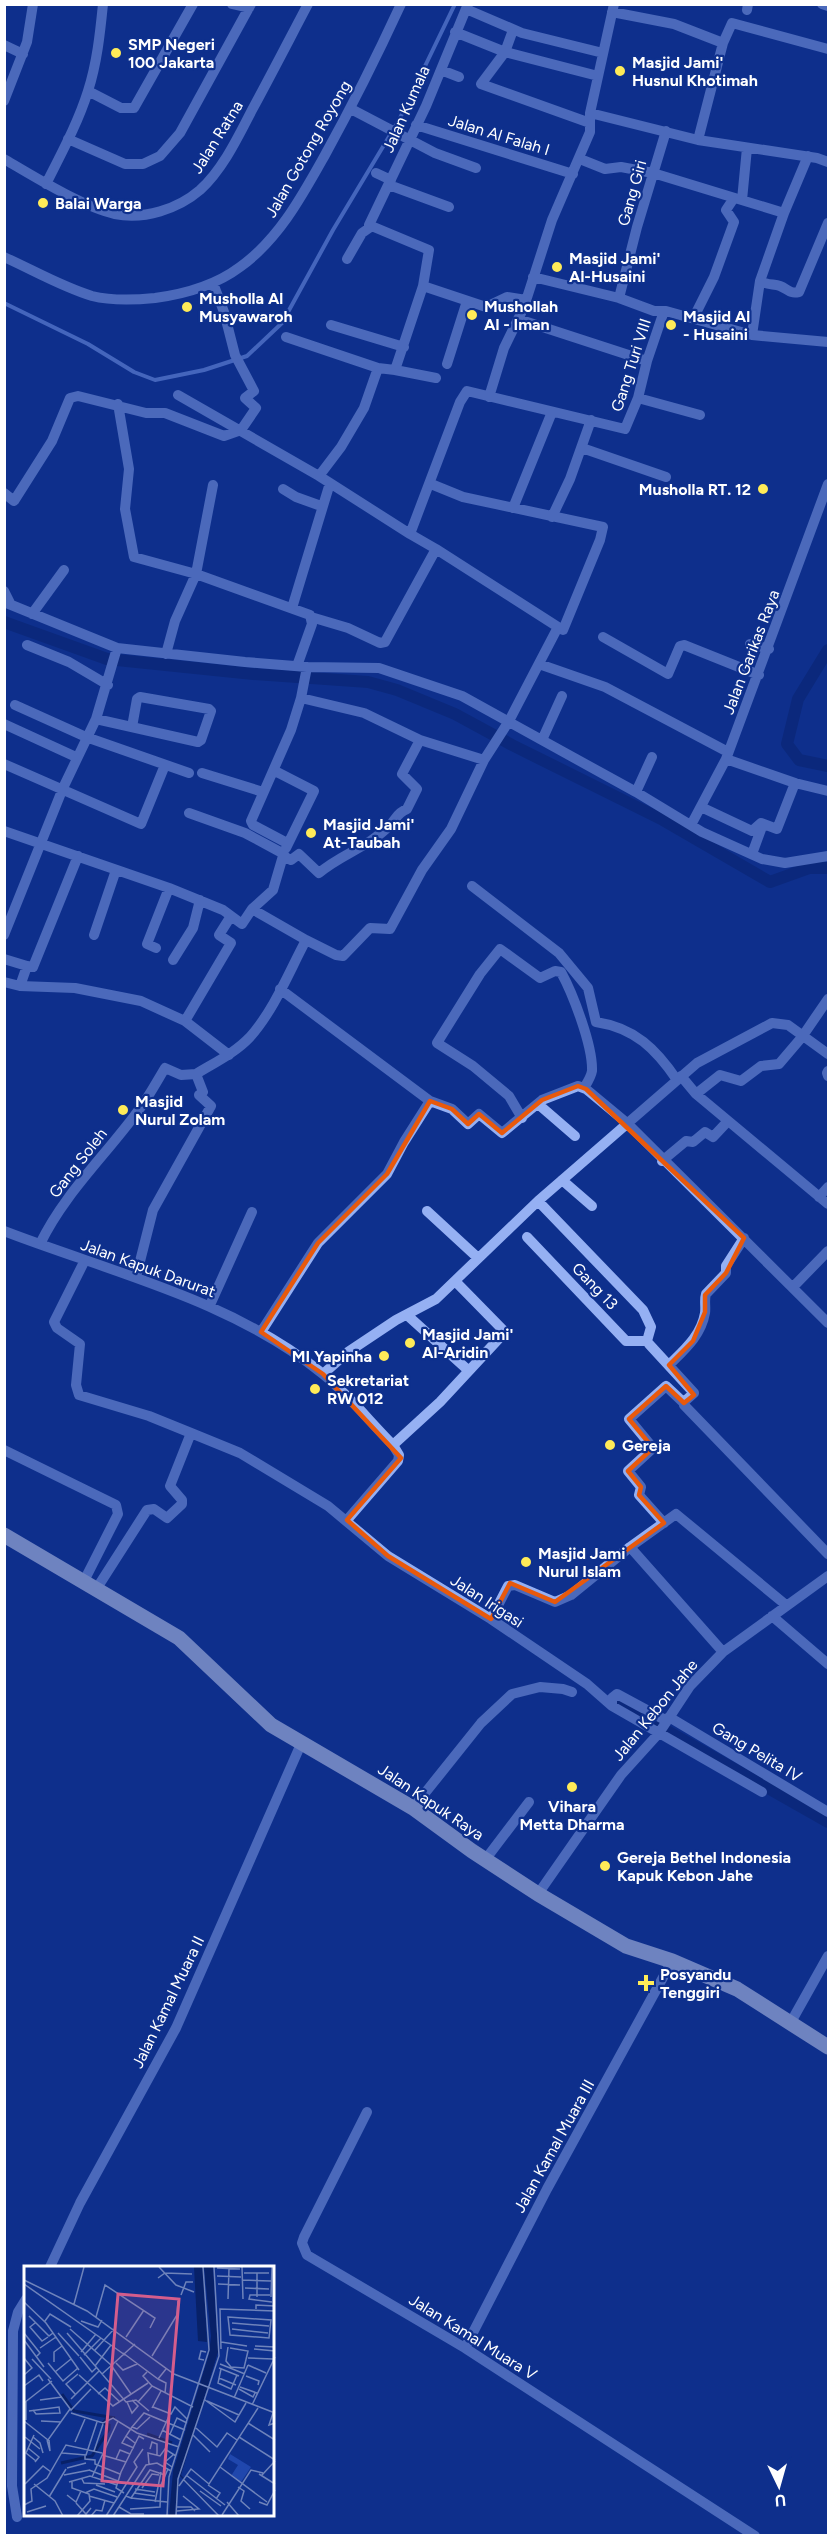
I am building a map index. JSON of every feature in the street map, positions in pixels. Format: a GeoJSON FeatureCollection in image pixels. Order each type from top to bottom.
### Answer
{"type":"FeatureCollection","features":[{"type":"Feature","properties":{"kind":"main road","name":"Jalan Kapuk Raya"},"geometry":{"type":"LineString","coordinates":[[4,1535],[91,1584],[179,1638],[271,1725],[413,1808],[485,1860],[538,1894],[626,1946],[672,1961],[737,1989],[828,2047]]}},
{"type":"Feature","properties":{"kind":"street"},"geometry":{"type":"LineString","coordinates":[[4,101],[27,42],[33,4]]}},
{"type":"Feature","properties":{"kind":"street"},"geometry":{"type":"LineString","coordinates":[[46,184],[88,91],[98,52],[103,4]]}},
{"type":"Feature","properties":{"kind":"street"},"geometry":{"type":"LineString","coordinates":[[88,91],[122,108],[134,108],[193,4]]}},
{"type":"Feature","properties":{"kind":"street"},"geometry":{"type":"LineString","coordinates":[[68,139],[125,164],[143,164],[160,156],[180,133],[250,6],[232,4]]}},
{"type":"Feature","properties":{"kind":"street","name":"Jalan Ratna"},"geometry":{"type":"LineString","coordinates":[[4,159],[46,184],[105,211],[127,215],[159,212],[191,197],[208,182],[222,162],[308,4]]}},
{"type":"Feature","properties":{"kind":"street","name":"Jalan Gotong Royong"},"geometry":{"type":"LineString","coordinates":[[4,256],[78,291],[105,298],[162,297],[213,283],[252,258],[275,234],[312,178],[351,109],[401,4]]}},
{"type":"Feature","properties":{"kind":"street"},"geometry":{"type":"LineString","coordinates":[[822,4],[828,6]]}},
{"type":"Feature","properties":{"kind":"street"},"geometry":{"type":"LineString","coordinates":[[467,7],[513,30],[603,53]]}},
{"type":"Feature","properties":{"kind":"street","name":"Jalan Kumala"},"geometry":{"type":"LineString","coordinates":[[347,260],[362,233],[370,226],[467,7]]}},
{"type":"Feature","properties":{"kind":"street"},"geometry":{"type":"LineString","coordinates":[[489,397],[504,348],[526,300],[552,220],[590,132],[590,118],[613,8],[674,24],[723,43]]}},
{"type":"Feature","properties":{"kind":"street"},"geometry":{"type":"LineString","coordinates":[[698,140],[723,43],[732,23],[828,49]]}},
{"type":"Feature","properties":{"kind":"street"},"geometry":{"type":"LineString","coordinates":[[513,30],[505,52],[481,84],[590,118],[666,131],[698,140],[807,156],[828,162]]}},
{"type":"Feature","properties":{"kind":"street"},"geometry":{"type":"LineString","coordinates":[[455,32],[505,52],[598,75]]}},
{"type":"Feature","properties":{"kind":"street"},"geometry":{"type":"LineString","coordinates":[[4,45],[23,54]]}},
{"type":"Feature","properties":{"kind":"street"},"geometry":{"type":"LineString","coordinates":[[441,70],[459,77]]}},
{"type":"Feature","properties":{"kind":"street"},"geometry":{"type":"LineString","coordinates":[[351,109],[398,135],[476,168]]}},
{"type":"Feature","properties":{"kind":"street","name":"Jalan Al Falah I"},"geometry":{"type":"LineString","coordinates":[[416,125],[573,174]]}},
{"type":"Feature","properties":{"kind":"street","name":"Gang Giri"},"geometry":{"type":"LineString","coordinates":[[619,298],[666,131]]}},
{"type":"Feature","properties":{"kind":"street"},"geometry":{"type":"LineString","coordinates":[[694,317],[714,277],[734,222],[726,210],[738,199],[747,148]]}},
{"type":"Feature","properties":{"kind":"street"},"geometry":{"type":"LineString","coordinates":[[752,334],[760,281],[807,156]]}},
{"type":"Feature","properties":{"kind":"street"},"geometry":{"type":"LineString","coordinates":[[580,159],[606,169],[621,167],[653,173],[784,213]]}},
{"type":"Feature","properties":{"kind":"street"},"geometry":{"type":"LineString","coordinates":[[376,173],[390,182],[449,207]]}},
{"type":"Feature","properties":{"kind":"street"},"geometry":{"type":"LineString","coordinates":[[760,281],[769,286],[780,286],[787,292],[799,292],[828,223]]}},
{"type":"Feature","properties":{"kind":"street"},"geometry":{"type":"LineString","coordinates":[[370,226],[429,250],[423,286],[395,370]]}},
{"type":"Feature","properties":{"kind":"street"},"geometry":{"type":"LineString","coordinates":[[533,277],[619,298],[654,311],[694,317],[752,334],[828,342]]}},
{"type":"Feature","properties":{"kind":"street"},"geometry":{"type":"LineString","coordinates":[[4,493],[14,501],[52,441],[70,398],[78,396],[118,404],[146,413],[165,413],[224,436],[242,430],[256,408],[245,398],[254,391],[237,360],[224,312],[213,283]]}},
{"type":"Feature","properties":{"kind":"street"},"geometry":{"type":"LineString","coordinates":[[423,286],[487,307],[502,298],[526,300]]}},
{"type":"Feature","properties":{"kind":"street"},"geometry":{"type":"LineString","coordinates":[[447,364],[467,301]]}},
{"type":"Feature","properties":{"kind":"street","name":"Gang Turi VIII"},"geometry":{"type":"LineString","coordinates":[[591,420],[625,429],[638,398],[647,361],[664,311]]}},
{"type":"Feature","properties":{"kind":"street"},"geometry":{"type":"LineString","coordinates":[[518,319],[647,361]]}},
{"type":"Feature","properties":{"kind":"street"},"geometry":{"type":"LineString","coordinates":[[331,325],[404,347]]}},
{"type":"Feature","properties":{"kind":"street"},"geometry":{"type":"LineString","coordinates":[[286,337],[378,368],[436,378]]}},
{"type":"Feature","properties":{"kind":"street"},"geometry":{"type":"LineString","coordinates":[[319,476],[341,447],[364,408],[378,368]]}},
{"type":"Feature","properties":{"kind":"street"},"geometry":{"type":"LineString","coordinates":[[410,534],[431,484],[460,402],[467,391],[591,420],[582,448],[552,517]]}},
{"type":"Feature","properties":{"kind":"street"},"geometry":{"type":"LineString","coordinates":[[178,395],[319,476],[558,627],[506,725],[486,755],[451,829],[410,890],[390,929],[370,928],[344,956],[336,955],[252,909]]}},
{"type":"Feature","properties":{"kind":"street"},"geometry":{"type":"LineString","coordinates":[[638,398],[700,415]]}},
{"type":"Feature","properties":{"kind":"street"},"geometry":{"type":"LineString","coordinates":[[118,404],[129,469],[125,509],[134,557],[196,574],[306,613],[311,617],[348,628],[383,643],[436,549]]}},
{"type":"Feature","properties":{"kind":"street"},"geometry":{"type":"LineString","coordinates":[[513,508],[552,412]]}},
{"type":"Feature","properties":{"kind":"street"},"geometry":{"type":"LineString","coordinates":[[582,448],[666,477]]}},
{"type":"Feature","properties":{"kind":"street","name":"Jalan Garikas Raya"},"geometry":{"type":"LineString","coordinates":[[691,825],[727,756],[769,649],[828,479]]}},
{"type":"Feature","properties":{"kind":"street"},"geometry":{"type":"LineString","coordinates":[[292,608],[321,506],[330,483]]}},
{"type":"Feature","properties":{"kind":"street"},"geometry":{"type":"LineString","coordinates":[[431,484],[463,497],[603,527],[600,540],[563,630]]}},
{"type":"Feature","properties":{"kind":"street"},"geometry":{"type":"LineString","coordinates":[[166,654],[175,621],[196,574],[213,485]]}},
{"type":"Feature","properties":{"kind":"street"},"geometry":{"type":"LineString","coordinates":[[284,489],[296,497],[321,506]]}},
{"type":"Feature","properties":{"kind":"street"},"geometry":{"type":"LineString","coordinates":[[32,614],[64,570]]}},
{"type":"Feature","properties":{"kind":"street"},"geometry":{"type":"LineString","coordinates":[[4,591],[8,603],[116,652],[166,654],[303,670],[379,668],[462,696],[506,725],[542,740],[691,825],[752,854],[785,863],[828,856]]}},
{"type":"Feature","properties":{"kind":"street"},"geometry":{"type":"LineString","coordinates":[[311,617],[312,624],[303,670],[302,696],[275,771],[251,821],[253,825],[285,851],[291,860],[299,854],[319,873],[330,863],[357,851],[391,825],[399,813],[407,809],[417,789],[402,774],[420,740]]}},
{"type":"Feature","properties":{"kind":"street"},"geometry":{"type":"LineString","coordinates":[[603,637],[668,674],[680,646],[684,645],[759,675]]}},
{"type":"Feature","properties":{"kind":"street"},"geometry":{"type":"LineString","coordinates":[[750,644],[769,649]]}},
{"type":"Feature","properties":{"kind":"street"},"geometry":{"type":"LineString","coordinates":[[27,645],[69,662],[108,683]]}},
{"type":"Feature","properties":{"kind":"street"},"geometry":{"type":"LineString","coordinates":[[4,935],[76,757],[96,719],[116,652]]}},
{"type":"Feature","properties":{"kind":"street"},"geometry":{"type":"LineString","coordinates":[[539,664],[605,687],[727,756],[795,783],[828,791]]}},
{"type":"Feature","properties":{"kind":"street"},"geometry":{"type":"LineString","coordinates":[[302,696],[364,713],[420,740],[486,755]]}},
{"type":"Feature","properties":{"kind":"street"},"geometry":{"type":"LineString","coordinates":[[542,740],[562,696]]}},
{"type":"Feature","properties":{"kind":"street"},"geometry":{"type":"LineString","coordinates":[[96,719],[132,727],[200,741],[211,711],[140,697],[137,699],[132,727]]}},
{"type":"Feature","properties":{"kind":"street"},"geometry":{"type":"LineString","coordinates":[[15,705],[86,737],[189,774]]}},
{"type":"Feature","properties":{"kind":"street"},"geometry":{"type":"LineString","coordinates":[[4,724],[76,757]]}},
{"type":"Feature","properties":{"kind":"street"},"geometry":{"type":"LineString","coordinates":[[636,792],[652,757]]}},
{"type":"Feature","properties":{"kind":"street"},"geometry":{"type":"LineString","coordinates":[[4,764],[141,824],[165,765]]}},
{"type":"Feature","properties":{"kind":"street"},"geometry":{"type":"LineString","coordinates":[[4,831],[78,856],[105,868],[169,888],[223,910],[244,923],[252,909],[273,890],[285,851],[314,791],[275,771]]}},
{"type":"Feature","properties":{"kind":"street"},"geometry":{"type":"LineString","coordinates":[[202,774],[263,792]]}},
{"type":"Feature","properties":{"kind":"street"},"geometry":{"type":"LineString","coordinates":[[701,807],[752,831],[760,823],[776,829],[779,827],[795,783]]}},
{"type":"Feature","properties":{"kind":"street"},"geometry":{"type":"LineString","coordinates":[[189,813],[245,833],[285,851]]}},
{"type":"Feature","properties":{"kind":"street"},"geometry":{"type":"LineString","coordinates":[[752,854],[763,824]]}},
{"type":"Feature","properties":{"kind":"street"},"geometry":{"type":"LineString","coordinates":[[4,959],[33,968],[78,856]]}},
{"type":"Feature","properties":{"kind":"street"},"geometry":{"type":"LineString","coordinates":[[94,935],[116,870]]}},
{"type":"Feature","properties":{"kind":"street"},"geometry":{"type":"LineString","coordinates":[[472,886],[565,959],[588,988],[596,1022],[612,1024],[648,1043],[696,1094],[828,1204]]}},
{"type":"Feature","properties":{"kind":"street"},"geometry":{"type":"LineString","coordinates":[[156,948],[147,944],[169,888]]}},
{"type":"Feature","properties":{"kind":"street"},"geometry":{"type":"LineString","coordinates":[[173,960],[193,928],[200,900]]}},
{"type":"Feature","properties":{"kind":"street"},"geometry":{"type":"LineString","coordinates":[[185,1021],[231,943],[219,935],[231,916]]}},
{"type":"Feature","properties":{"kind":"street"},"geometry":{"type":"LineString","coordinates":[[136,1277],[153,1210],[211,1106],[200,1095],[203,1092],[196,1074],[229,1055],[249,1038],[262,1021],[306,940]]}},
{"type":"Feature","properties":{"kind":"street"},"geometry":{"type":"LineString","coordinates":[[522,1118],[508,1096],[473,1066],[437,1042],[480,974],[500,949],[540,978],[555,971],[561,972],[568,985],[586,1038],[592,1071],[584,1088]]}},
{"type":"Feature","properties":{"kind":"street"},"geometry":{"type":"LineString","coordinates":[[20,987],[27,966]]}},
{"type":"Feature","properties":{"kind":"street"},"geometry":{"type":"LineString","coordinates":[[4,982],[20,987],[75,988],[141,1001],[185,1021],[229,1055]]}},
{"type":"Feature","properties":{"kind":"street"},"geometry":{"type":"LineString","coordinates":[[280,989],[430,1101],[452,1109],[468,1124],[479,1113],[502,1133],[538,1104],[566,1089],[578,1086],[584,1088],[627,1123],[663,1161],[826,1315]]}},
{"type":"Feature","properties":{"kind":"street"},"geometry":{"type":"LineString","coordinates":[[696,1094],[720,1075],[741,1081],[761,1066],[777,1066],[802,1037],[828,999]]}},
{"type":"Feature","properties":{"kind":"street"},"geometry":{"type":"LineString","coordinates":[[323,1374],[348,1352],[436,1299],[538,1200],[697,1063],[772,1023],[788,1025],[828,1054]]}},
{"type":"Feature","properties":{"kind":"street","name":"Gang Soleh"},"geometry":{"type":"LineString","coordinates":[[40,1244],[53,1217],[140,1110],[165,1068],[181,1075],[196,1074]]}},
{"type":"Feature","properties":{"kind":"street"},"geometry":{"type":"LineString","coordinates":[[828,1071],[828,1076]]}},
{"type":"Feature","properties":{"kind":"street"},"geometry":{"type":"LineString","coordinates":[[261,1332],[318,1243],[387,1174],[430,1101]]}},
{"type":"Feature","properties":{"kind":"street"},"geometry":{"type":"LineString","coordinates":[[538,1104],[574,1136]]}},
{"type":"Feature","properties":{"kind":"street"},"geometry":{"type":"LineString","coordinates":[[663,1161],[686,1141],[693,1142],[705,1132],[713,1137],[728,1121]]}},
{"type":"Feature","properties":{"kind":"street"},"geometry":{"type":"LineString","coordinates":[[562,1180],[592,1206]]}},
{"type":"Feature","properties":{"kind":"street"},"geometry":{"type":"LineString","coordinates":[[819,1197],[828,1187]]}},
{"type":"Feature","properties":{"kind":"street"},"geometry":{"type":"LineString","coordinates":[[538,1200],[643,1310],[651,1327],[647,1341],[694,1393],[684,1402]]}},
{"type":"Feature","properties":{"kind":"street"},"geometry":{"type":"LineString","coordinates":[[427,1211],[478,1258]]}},
{"type":"Feature","properties":{"kind":"street"},"geometry":{"type":"LineString","coordinates":[[210,1305],[252,1212]]}},
{"type":"Feature","properties":{"kind":"street","name":"Jalan Kapuk Darurat"},"geometry":{"type":"LineString","coordinates":[[4,1231],[210,1305],[261,1332],[323,1374],[393,1445]]}},
{"type":"Feature","properties":{"kind":"street","name":"Gang 13"},"geometry":{"type":"LineString","coordinates":[[527,1237],[626,1341],[647,1341]]}},
{"type":"Feature","properties":{"kind":"street"},"geometry":{"type":"LineString","coordinates":[[669,1365],[693,1341],[700,1329],[705,1312],[706,1294],[726,1273],[726,1266],[744,1238]]}},
{"type":"Feature","properties":{"kind":"street"},"geometry":{"type":"LineString","coordinates":[[794,1286],[828,1251]]}},
{"type":"Feature","properties":{"kind":"street","name":"Jalan Irigasi"},"geometry":{"type":"LineString","coordinates":[[85,1260],[54,1322],[57,1328],[80,1344],[76,1385],[79,1395],[149,1416],[191,1433],[240,1454],[308,1493],[347,1520],[388,1556],[491,1619],[587,1684],[612,1706],[612,1698],[617,1694],[762,1792]]}},
{"type":"Feature","properties":{"kind":"street"},"geometry":{"type":"LineString","coordinates":[[347,1520],[398,1461],[399,1455],[393,1445],[505,1331],[455,1281]]}},
{"type":"Feature","properties":{"kind":"street"},"geometry":{"type":"LineString","coordinates":[[407,1315],[468,1371]]}},
{"type":"Feature","properties":{"kind":"street"},"geometry":{"type":"LineString","coordinates":[[664,1523],[639,1495],[641,1487],[628,1471],[653,1448],[629,1419],[666,1386],[684,1402],[783,1510],[828,1554]]}},
{"type":"Feature","properties":{"kind":"street"},"geometry":{"type":"LineString","coordinates":[[91,1584],[147,1510],[154,1509],[168,1518],[182,1504],[182,1500],[170,1486],[191,1433]]}},
{"type":"Feature","properties":{"kind":"street"},"geometry":{"type":"LineString","coordinates":[[4,1450],[116,1505],[118,1514],[91,1584]]}},
{"type":"Feature","properties":{"kind":"street"},"geometry":{"type":"LineString","coordinates":[[491,1619],[508,1586],[515,1585],[555,1602],[571,1595],[630,1547],[676,1514],[786,1605]]}},
{"type":"Feature","properties":{"kind":"street"},"geometry":{"type":"LineString","coordinates":[[630,1547],[723,1652]]}},
{"type":"Feature","properties":{"kind":"street","name":"Jalan Kebon Jahe"},"geometry":{"type":"LineString","coordinates":[[538,1894],[621,1775],[664,1725],[690,1686],[723,1652],[828,1576]]}},
{"type":"Feature","properties":{"kind":"street"},"geometry":{"type":"LineString","coordinates":[[772,1616],[828,1664]]}},
{"type":"Feature","properties":{"kind":"street"},"geometry":{"type":"LineString","coordinates":[[413,1808],[481,1723],[512,1694],[540,1687],[572,1692]]}},
{"type":"Feature","properties":{"kind":"street","name":"Gang Pelita IV"},"geometry":{"type":"LineString","coordinates":[[664,1725],[828,1812]]}},
{"type":"Feature","properties":{"kind":"street","name":"Jalan Kamal Muara II"},"geometry":{"type":"LineString","coordinates":[[50,2266],[81,2203],[176,2028],[301,1744]]}},
{"type":"Feature","properties":{"kind":"street"},"geometry":{"type":"LineString","coordinates":[[485,1860],[529,1802]]}},
{"type":"Feature","properties":{"kind":"street"},"geometry":{"type":"LineString","coordinates":[[791,2022],[828,1956]]}},
{"type":"Feature","properties":{"kind":"street","name":"Jalan Kamal Muara III"},"geometry":{"type":"LineString","coordinates":[[465,2348],[547,2189],[672,1961]]}},
{"type":"Feature","properties":{"kind":"street","name":"Jalan Kamal Muara V"},"geometry":{"type":"LineString","coordinates":[[367,2112],[304,2237],[303,2250],[307,2255],[465,2348],[755,2535]]}},
{"type":"Feature","properties":{"kind":"street"},"geometry":{"type":"LineString","coordinates":[[17,2517],[12,2486],[10,2404],[13,2331],[18,2312],[24,2302]]}},
{"type":"Feature","properties":{"kind":"highlighted area"},"geometry":{"type":"Polygon","coordinates":[[[578,1086],[586,1089],[744,1238],[726,1273],[705,1295],[705,1312],[693,1341],[669,1365],[694,1395],[684,1403],[666,1386],[629,1419],[653,1448],[628,1471],[641,1487],[639,1495],[664,1523],[555,1602],[510,1583],[491,1619],[388,1556],[347,1520],[401,1458],[323,1374],[261,1332],[318,1243],[387,1174],[430,1101],[452,1109],[468,1124],[479,1114],[502,1133],[542,1100],[578,1086]]]}},
{"type":"Feature","properties":{"kind":"waterway"},"geometry":{"type":"LineString","coordinates":[[4,303],[88,344],[134,372],[155,380],[204,370],[247,356],[282,323],[333,230],[399,120],[455,4]]}},
{"type":"Feature","properties":{"kind":"waterway"},"geometry":{"type":"LineString","coordinates":[[4,622],[107,659],[253,674],[368,682],[397,690],[455,714],[663,820],[770,882],[809,868],[828,868]]}},
{"type":"Feature","properties":{"kind":"waterway"},"geometry":{"type":"LineString","coordinates":[[828,650],[798,699],[787,744],[799,760],[828,766]]}},
{"type":"Feature","properties":{"kind":"waterway"},"geometry":{"type":"LineString","coordinates":[[614,1701],[828,1822]]}},
{"type":"Feature","properties":{"kind":"place","name":"SMP Negeri 100 Jakarta"},"geometry":{"type":"Point","coordinates":[116,53]}},
{"type":"Feature","properties":{"kind":"place","name":"Masjid Jami' Husnul Khotimah"},"geometry":{"type":"Point","coordinates":[620,71]}},
{"type":"Feature","properties":{"kind":"place","name":"Balai Warga"},"geometry":{"type":"Point","coordinates":[43,203]}},
{"type":"Feature","properties":{"kind":"place","name":"Masjid Jami' Al-Husaini"},"geometry":{"type":"Point","coordinates":[557,267]}},
{"type":"Feature","properties":{"kind":"place","name":"Musholla Al Musyawaroh"},"geometry":{"type":"Point","coordinates":[187,307]}},
{"type":"Feature","properties":{"kind":"place","name":"Mushollah Al - Iman"},"geometry":{"type":"Point","coordinates":[472,315]}},
{"type":"Feature","properties":{"kind":"place","name":"Masjid Al - Husaini"},"geometry":{"type":"Point","coordinates":[671,325]}},
{"type":"Feature","properties":{"kind":"place","name":"Musholla RT. 12"},"geometry":{"type":"Point","coordinates":[763,489]}},
{"type":"Feature","properties":{"kind":"place","name":"Masjid Jami' At-Taubah"},"geometry":{"type":"Point","coordinates":[311,833]}},
{"type":"Feature","properties":{"kind":"place","name":"Masjid Nurul Zolam"},"geometry":{"type":"Point","coordinates":[123,1110]}},
{"type":"Feature","properties":{"kind":"place","name":"Masjid Jami' Al-Aridin"},"geometry":{"type":"Point","coordinates":[410,1343]}},
{"type":"Feature","properties":{"kind":"place","name":"MI Yapinha"},"geometry":{"type":"Point","coordinates":[384,1356]}},
{"type":"Feature","properties":{"kind":"place","name":"Sekretariat RW 012"},"geometry":{"type":"Point","coordinates":[315,1389]}},
{"type":"Feature","properties":{"kind":"place","name":"Gereja"},"geometry":{"type":"Point","coordinates":[610,1445]}},
{"type":"Feature","properties":{"kind":"place","name":"Masjid Jami Nurul Islam"},"geometry":{"type":"Point","coordinates":[526,1562]}},
{"type":"Feature","properties":{"kind":"place","name":"Vihara Metta Dharma"},"geometry":{"type":"Point","coordinates":[572,1787]}},
{"type":"Feature","properties":{"kind":"place","name":"Gereja Bethel Indonesia Kapuk Kebon Jahe"},"geometry":{"type":"Point","coordinates":[605,1866]}},
{"type":"Feature","properties":{"kind":"place","name":"Posyandu Tenggiri"},"geometry":{"type":"Point","coordinates":[646,1983]}}]}
